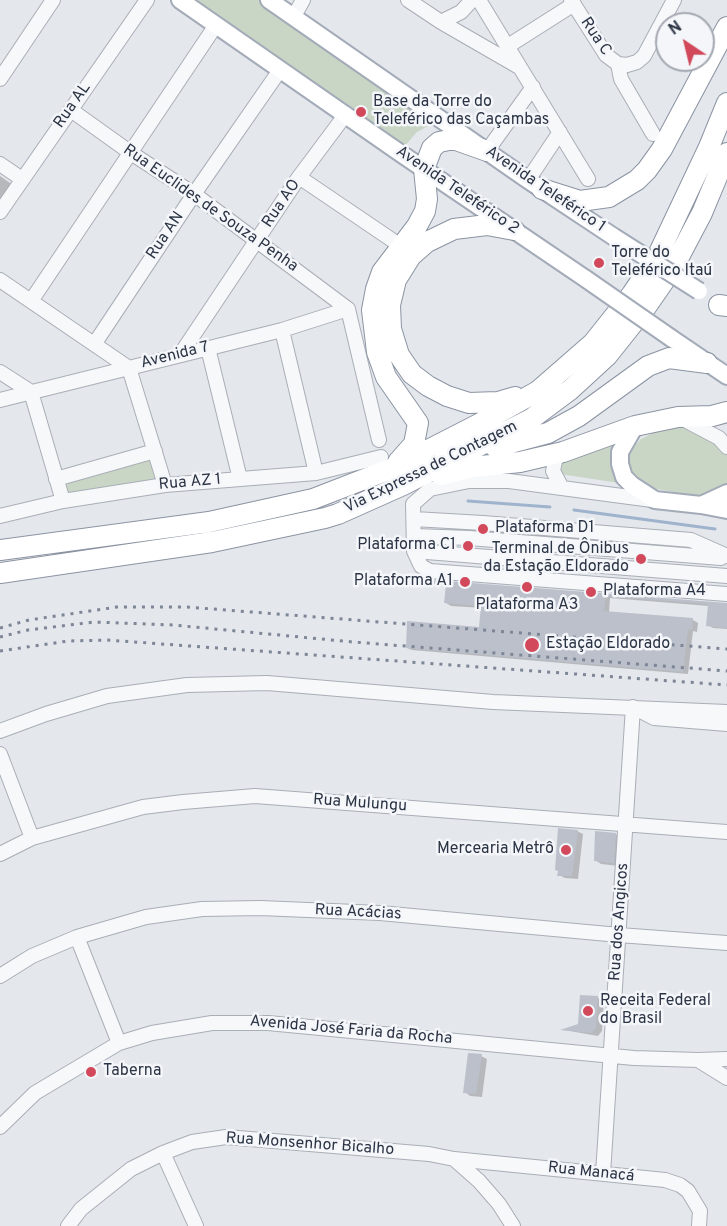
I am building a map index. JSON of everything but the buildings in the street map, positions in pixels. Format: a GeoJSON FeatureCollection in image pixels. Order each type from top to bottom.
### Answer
{"type":"FeatureCollection","features":[{"type":"Feature","properties":{"kind":"highway"},"geometry":{"type":"LineString","coordinates":[[535,185],[580,201],[609,197],[637,180],[662,149],[727,27]]}},
{"type":"Feature","properties":{"kind":"highway"},"geometry":{"type":"LineString","coordinates":[[718,150],[727,103]]}},
{"type":"Feature","properties":{"kind":"highway"},"geometry":{"type":"LineString","coordinates":[[392,470],[414,444],[418,423],[386,377],[377,352],[372,310],[376,289],[382,272],[417,226],[425,211],[427,199],[424,169],[432,148],[439,142],[456,140],[487,151]]}},
{"type":"Feature","properties":{"kind":"highway","name":"Via Expressa de Contagem"},"geometry":{"type":"LineString","coordinates":[[0,549],[209,522],[313,499],[392,470],[477,425],[537,391],[593,343],[632,294],[657,257],[718,150]]}},
{"type":"Feature","properties":{"kind":"highway","name":"Via Expressa de Contagem"},"geometry":{"type":"LineString","coordinates":[[0,573],[212,542],[325,518],[338,514],[392,470],[457,457],[531,419],[570,390],[607,356],[646,307],[673,268],[702,213],[718,150]]}},
{"type":"Feature","properties":{"kind":"highway"},"geometry":{"type":"LineString","coordinates":[[514,230],[487,225],[454,229],[428,242],[411,256],[396,280],[390,305],[391,329],[399,355],[412,374],[447,396],[469,403],[498,402],[537,391]]}},
{"type":"Feature","properties":{"kind":"highway"},"geometry":{"type":"LineString","coordinates":[[457,457],[548,433],[579,416],[648,366],[669,358],[719,371]]}},
{"type":"Feature","properties":{"kind":"highway"},"geometry":{"type":"LineString","coordinates":[[392,470],[472,467],[520,462],[560,453],[635,426],[678,417],[712,416],[727,412]]}},
{"type":"Feature","properties":{"kind":"main road","name":"Avenida Teleférico 2"},"geometry":{"type":"LineString","coordinates":[[180,0],[719,371]]}},
{"type":"Feature","properties":{"kind":"main road","name":"Avenida Teleférico 1"},"geometry":{"type":"LineString","coordinates":[[269,0],[535,185],[724,307]]}},
{"type":"Feature","properties":{"kind":"main road"},"geometry":{"type":"LineString","coordinates":[[635,426],[620,452],[620,464],[624,477],[632,485],[656,500],[727,510]]}},
{"type":"Feature","properties":{"kind":"main road"},"geometry":{"type":"LineString","coordinates":[[701,505],[727,493]]}},
{"type":"Feature","properties":{"kind":"street"},"geometry":{"type":"LineString","coordinates":[[0,79],[53,0]]}},
{"type":"Feature","properties":{"kind":"street","name":"Rua AL"},"geometry":{"type":"LineString","coordinates":[[0,212],[147,0]]}},
{"type":"Feature","properties":{"kind":"street"},"geometry":{"type":"LineString","coordinates":[[294,16],[303,0]]}},
{"type":"Feature","properties":{"kind":"street"},"geometry":{"type":"LineString","coordinates":[[408,0],[520,68]]}},
{"type":"Feature","properties":{"kind":"street"},"geometry":{"type":"LineString","coordinates":[[441,22],[461,12],[472,0]]}},
{"type":"Feature","properties":{"kind":"street"},"geometry":{"type":"LineString","coordinates":[[479,0],[588,179]]}},
{"type":"Feature","properties":{"kind":"street"},"geometry":{"type":"LineString","coordinates":[[618,64],[627,65],[637,62],[644,56],[674,0]]}},
{"type":"Feature","properties":{"kind":"street"},"geometry":{"type":"LineString","coordinates":[[508,46],[572,2]]}},
{"type":"Feature","properties":{"kind":"street","name":"Rua C"},"geometry":{"type":"LineString","coordinates":[[572,2],[606,55],[618,64],[621,79],[652,134]]}},
{"type":"Feature","properties":{"kind":"street"},"geometry":{"type":"LineString","coordinates":[[32,301],[216,25]]}},
{"type":"Feature","properties":{"kind":"street","name":"Rua AN"},"geometry":{"type":"LineString","coordinates":[[95,343],[280,70]]}},
{"type":"Feature","properties":{"kind":"street"},"geometry":{"type":"LineString","coordinates":[[487,151],[533,87]]}},
{"type":"Feature","properties":{"kind":"street","name":"Rua Euclides de Souza Penha"},"geometry":{"type":"LineString","coordinates":[[71,110],[194,194],[348,309]]}},
{"type":"Feature","properties":{"kind":"street","name":"Rua AO"},"geometry":{"type":"LineString","coordinates":[[180,355],[299,177],[346,114]]}},
{"type":"Feature","properties":{"kind":"street"},"geometry":{"type":"LineString","coordinates":[[535,185],[560,132]]}},
{"type":"Feature","properties":{"kind":"street"},"geometry":{"type":"LineString","coordinates":[[0,164],[22,179]]}},
{"type":"Feature","properties":{"kind":"street"},"geometry":{"type":"LineString","coordinates":[[299,177],[392,240]]}},
{"type":"Feature","properties":{"kind":"street"},"geometry":{"type":"LineString","coordinates":[[0,280],[129,368],[165,485]]}},
{"type":"Feature","properties":{"kind":"street"},"geometry":{"type":"LineString","coordinates":[[348,309],[379,440]]}},
{"type":"Feature","properties":{"kind":"street","name":"Avenida 7"},"geometry":{"type":"LineString","coordinates":[[0,400],[282,330],[348,309]]}},
{"type":"Feature","properties":{"kind":"street"},"geometry":{"type":"LineString","coordinates":[[282,330],[316,473]]}},
{"type":"Feature","properties":{"kind":"street"},"geometry":{"type":"LineString","coordinates":[[208,348],[240,478]]}},
{"type":"Feature","properties":{"kind":"street"},"geometry":{"type":"LineString","coordinates":[[0,372],[31,392],[63,501]]}},
{"type":"Feature","properties":{"kind":"street"},"geometry":{"type":"LineString","coordinates":[[678,417],[719,438],[727,447]]}},
{"type":"Feature","properties":{"kind":"street"},"geometry":{"type":"LineString","coordinates":[[56,479],[155,451]]}},
{"type":"Feature","properties":{"kind":"street"},"geometry":{"type":"LineString","coordinates":[[560,453],[555,460],[553,471],[562,488]]}},
{"type":"Feature","properties":{"kind":"street","name":"Rua AZ 1"},"geometry":{"type":"LineString","coordinates":[[0,516],[63,501],[165,485],[240,478],[392,470]]}},
{"type":"Feature","properties":{"kind":"street"},"geometry":{"type":"LineString","coordinates":[[656,500],[509,482],[469,481],[430,489],[413,504],[414,551],[421,566],[430,571],[727,594]]}},
{"type":"Feature","properties":{"kind":"street"},"geometry":{"type":"LineString","coordinates":[[414,519],[691,540],[727,558]]}},
{"type":"Feature","properties":{"kind":"street"},"geometry":{"type":"LineString","coordinates":[[415,536],[469,538],[727,558]]}},
{"type":"Feature","properties":{"kind":"street"},"geometry":{"type":"LineString","coordinates":[[414,551],[727,576]]}},
{"type":"Feature","properties":{"kind":"street"},"geometry":{"type":"LineString","coordinates":[[0,731],[46,714],[107,696],[187,685],[267,683],[493,702],[633,706],[727,712]]}},
{"type":"Feature","properties":{"kind":"street"},"geometry":{"type":"LineString","coordinates":[[633,706],[654,718],[727,724]]}},
{"type":"Feature","properties":{"kind":"street","name":"Rua dos Angicos"},"geometry":{"type":"LineString","coordinates":[[603,1174],[633,706]]}},
{"type":"Feature","properties":{"kind":"street"},"geometry":{"type":"LineString","coordinates":[[0,754],[32,838]]}},
{"type":"Feature","properties":{"kind":"street","name":"Rua Mulungu"},"geometry":{"type":"LineString","coordinates":[[0,854],[32,838],[143,807],[195,800],[255,796],[727,832]]}},
{"type":"Feature","properties":{"kind":"street","name":"Rua Acácias"},"geometry":{"type":"LineString","coordinates":[[0,976],[32,956],[77,937],[146,917],[202,909],[260,908],[380,913],[727,943]]}},
{"type":"Feature","properties":{"kind":"street"},"geometry":{"type":"LineString","coordinates":[[77,937],[120,1042]]}},
{"type":"Feature","properties":{"kind":"street","name":"Avenida José Faria da Rocha"},"geometry":{"type":"LineString","coordinates":[[0,1127],[35,1093],[120,1042],[152,1033],[212,1023],[268,1023],[634,1058],[727,1059]]}},
{"type":"Feature","properties":{"kind":"street"},"geometry":{"type":"LineString","coordinates":[[698,1060],[727,1078]]}},
{"type":"Feature","properties":{"kind":"street","name":"Rua Monsenhor Bicalho"},"geometry":{"type":"LineString","coordinates":[[68,1226],[81,1209],[131,1169],[192,1142],[226,1137],[429,1154],[454,1159]]}},
{"type":"Feature","properties":{"kind":"street"},"geometry":{"type":"LineString","coordinates":[[163,1153],[196,1226]]}},
{"type":"Feature","properties":{"kind":"street"},"geometry":{"type":"LineString","coordinates":[[454,1159],[500,1204],[513,1226]]}},
{"type":"Feature","properties":{"kind":"street","name":"Rua Manacá"},"geometry":{"type":"LineString","coordinates":[[454,1159],[665,1180],[680,1185],[696,1202],[700,1211],[699,1226]]}},
{"type":"Feature","properties":{"kind":"green space"},"geometry":{"type":"Polygon","coordinates":[[[189,0],[260,0],[440,122],[417,132],[404,147],[189,0]]]}},
{"type":"Feature","properties":{"kind":"green space"},"geometry":{"type":"Polygon","coordinates":[[[679,424],[708,436],[725,452],[727,484],[724,489],[702,497],[651,488],[629,476],[625,466],[630,451],[641,439],[663,428],[679,424]]]}},
{"type":"Feature","properties":{"kind":"green space"},"geometry":{"type":"Polygon","coordinates":[[[620,437],[619,483],[560,474],[558,468],[561,461],[620,437]]]}},
{"type":"Feature","properties":{"kind":"green space"},"geometry":{"type":"Polygon","coordinates":[[[155,452],[165,484],[62,499],[56,480],[155,452]]]}},
{"type":"Feature","properties":{"kind":"waterway"},"geometry":{"type":"LineString","coordinates":[[468,501],[550,507]]}},
{"type":"Feature","properties":{"kind":"waterway"},"geometry":{"type":"LineString","coordinates":[[574,510],[715,529]]}},
{"type":"Feature","properties":{"kind":"railway"},"geometry":{"type":"LineString","coordinates":[[0,628],[29,620],[117,607],[187,607],[727,649]]}},
{"type":"Feature","properties":{"kind":"railway"},"geometry":{"type":"LineString","coordinates":[[0,637],[28,630],[94,622],[173,625],[353,642],[727,671]]}},
{"type":"Feature","properties":{"kind":"railway"},"geometry":{"type":"LineString","coordinates":[[0,651],[68,641],[107,640],[727,685]]}},
{"type":"Feature","properties":{"kind":"place","name":"Base da Torre do Teleférico das Caçambas"},"geometry":{"type":"Point","coordinates":[361,112]}},
{"type":"Feature","properties":{"kind":"place","name":"Torre do Teleférico Itaú"},"geometry":{"type":"Point","coordinates":[599,263]}},
{"type":"Feature","properties":{"kind":"place","name":"Plataforma D1"},"geometry":{"type":"Point","coordinates":[483,529]}},
{"type":"Feature","properties":{"kind":"place","name":"Plataforma C1"},"geometry":{"type":"Point","coordinates":[468,546]}},
{"type":"Feature","properties":{"kind":"place","name":"Terminal de Ônibus da Estação Eldorado"},"geometry":{"type":"Point","coordinates":[641,559]}},
{"type":"Feature","properties":{"kind":"place","name":"Plataforma A1"},"geometry":{"type":"Point","coordinates":[465,582]}},
{"type":"Feature","properties":{"kind":"place","name":"Plataforma A3"},"geometry":{"type":"Point","coordinates":[527,587]}},
{"type":"Feature","properties":{"kind":"place","name":"Plataforma A4"},"geometry":{"type":"Point","coordinates":[591,592]}},
{"type":"Feature","properties":{"kind":"place","name":"Estação Eldorado"},"geometry":{"type":"Point","coordinates":[532,645]}},
{"type":"Feature","properties":{"kind":"place","name":"Mercearia Metrô"},"geometry":{"type":"Point","coordinates":[566,850]}},
{"type":"Feature","properties":{"kind":"place","name":"Receita Federal do Brasil"},"geometry":{"type":"Point","coordinates":[588,1011]}},
{"type":"Feature","properties":{"kind":"place","name":"Taberna"},"geometry":{"type":"Point","coordinates":[91,1072]}}]}
